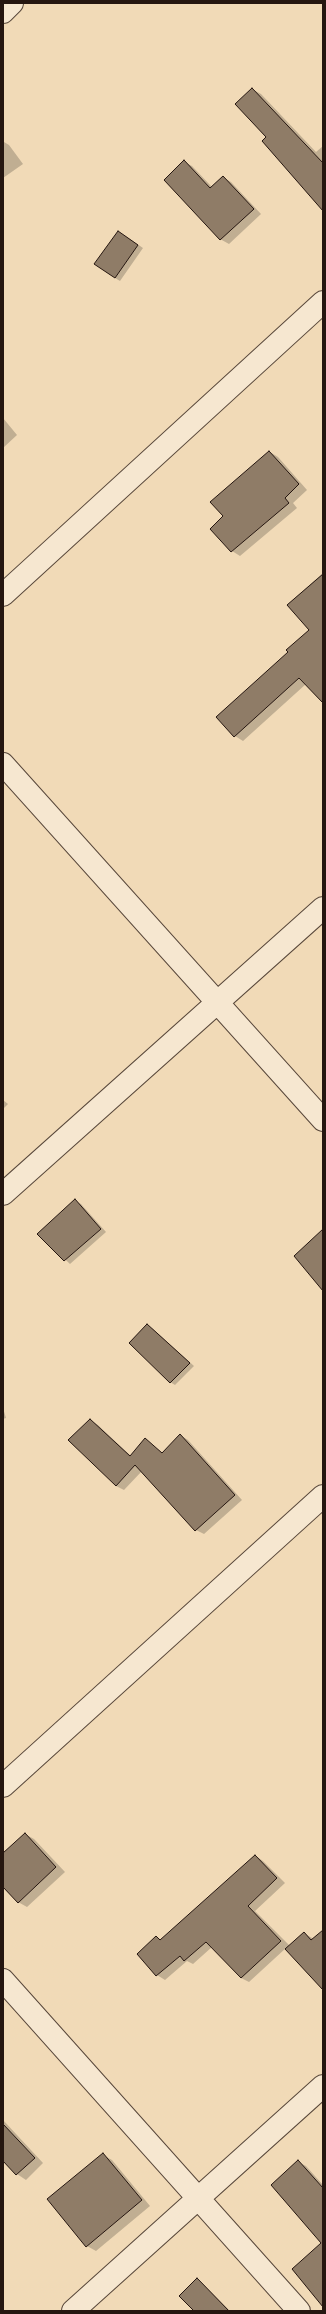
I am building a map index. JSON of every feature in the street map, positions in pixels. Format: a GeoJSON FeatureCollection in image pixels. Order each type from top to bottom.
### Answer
{"type":"FeatureCollection","features":[{"type":"Feature","properties":{"kind":"street"},"geometry":{"type":"LineString","coordinates":[[3,12],[12,3]]}},
{"type":"Feature","properties":{"kind":"street"},"geometry":{"type":"LineString","coordinates":[[3,595],[323,302]]}},
{"type":"Feature","properties":{"kind":"street"},"geometry":{"type":"LineString","coordinates":[[3,764],[323,1120]]}},
{"type":"Feature","properties":{"kind":"street"},"geometry":{"type":"LineString","coordinates":[[3,1194],[323,908]]}},
{"type":"Feature","properties":{"kind":"street"},"geometry":{"type":"LineString","coordinates":[[3,1786],[323,1496]]}},
{"type":"Feature","properties":{"kind":"street"},"geometry":{"type":"LineString","coordinates":[[3,1980],[300,2311]]}},
{"type":"Feature","properties":{"kind":"street"},"geometry":{"type":"LineString","coordinates":[[73,2311],[323,2086]]}},
{"type":"Feature","properties":{"kind":"building"},"geometry":{"type":"Polygon","coordinates":[[[252,88],[323,163],[323,211],[262,141],[266,137],[235,104],[252,88]]]}},
{"type":"Feature","properties":{"kind":"building"},"geometry":{"type":"Polygon","coordinates":[[[184,160],[210,188],[223,176],[254,209],[220,240],[164,180],[184,160]]]}},
{"type":"Feature","properties":{"kind":"building"},"geometry":{"type":"Polygon","coordinates":[[[118,231],[138,245],[115,278],[94,264],[118,231]]]}},
{"type":"Feature","properties":{"kind":"building"},"geometry":{"type":"Polygon","coordinates":[[[269,451],[299,484],[285,498],[289,503],[231,552],[210,529],[223,516],[210,502],[269,451]]]}},
{"type":"Feature","properties":{"kind":"building"},"geometry":{"type":"Polygon","coordinates":[[[323,574],[323,703],[299,678],[234,737],[216,717],[288,652],[286,650],[309,630],[287,605],[323,574]]]}},
{"type":"Feature","properties":{"kind":"building"},"geometry":{"type":"Polygon","coordinates":[[[75,1199],[101,1229],[64,1261],[37,1234],[75,1199]]]}},
{"type":"Feature","properties":{"kind":"building"},"geometry":{"type":"Polygon","coordinates":[[[323,1229],[323,1291],[294,1256],[323,1229]]]}},
{"type":"Feature","properties":{"kind":"building"},"geometry":{"type":"Polygon","coordinates":[[[147,1324],[190,1363],[170,1383],[129,1343],[147,1324]]]}},
{"type":"Feature","properties":{"kind":"building"},"geometry":{"type":"Polygon","coordinates":[[[90,1419],[130,1456],[145,1438],[162,1453],[180,1434],[235,1495],[195,1531],[135,1465],[116,1486],[68,1440],[90,1419]]]}},
{"type":"Feature","properties":{"kind":"building"},"geometry":{"type":"Polygon","coordinates":[[[25,1833],[56,1867],[18,1903],[3,1887],[3,1853],[25,1833]]]}},
{"type":"Feature","properties":{"kind":"building"},"geometry":{"type":"Polygon","coordinates":[[[255,1855],[277,1878],[248,1906],[281,1941],[241,1978],[206,1942],[184,1961],[180,1956],[156,1976],[137,1954],[156,1936],[160,1940],[255,1855]]]}},
{"type":"Feature","properties":{"kind":"building"},"geometry":{"type":"Polygon","coordinates":[[[323,1930],[323,1990],[285,1949],[304,1932],[311,1940],[323,1930]]]}},
{"type":"Feature","properties":{"kind":"building"},"geometry":{"type":"Polygon","coordinates":[[[3,2124],[35,2158],[16,2175],[3,2161],[3,2124]]]}},
{"type":"Feature","properties":{"kind":"building"},"geometry":{"type":"Polygon","coordinates":[[[103,2153],[142,2200],[86,2247],[47,2199],[103,2153]]]}},
{"type":"Feature","properties":{"kind":"building"},"geometry":{"type":"Polygon","coordinates":[[[298,2160],[323,2188],[323,2307],[292,2269],[321,2243],[271,2185],[298,2160]]]}},
{"type":"Feature","properties":{"kind":"building"},"geometry":{"type":"Polygon","coordinates":[[[197,2278],[229,2311],[194,2311],[179,2296],[197,2278]]]}}]}
